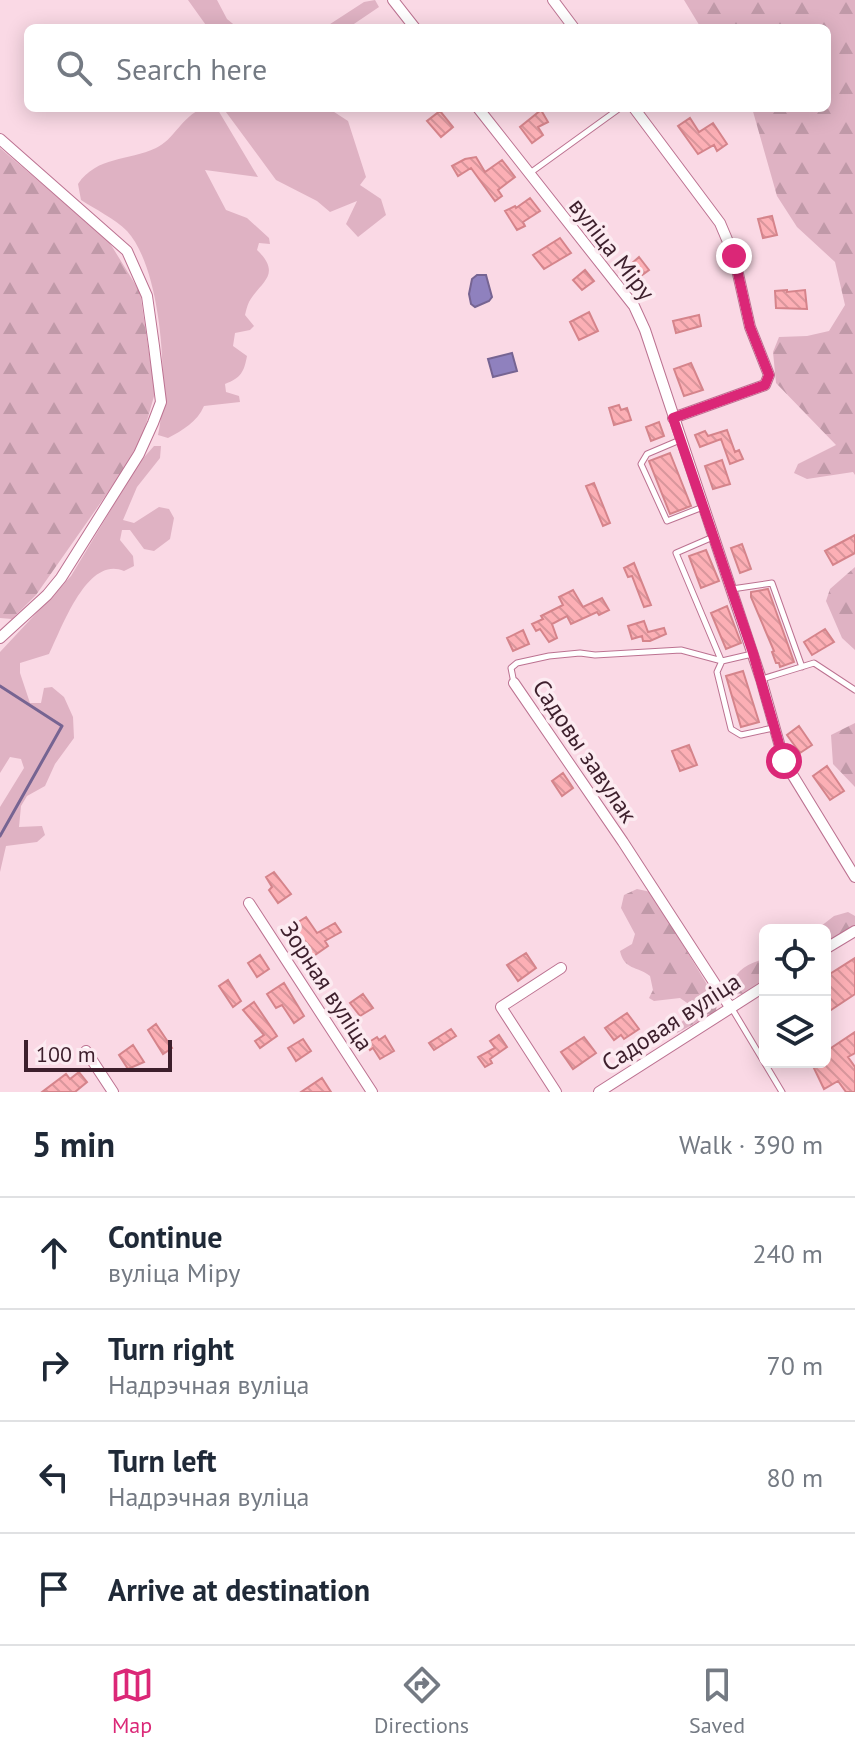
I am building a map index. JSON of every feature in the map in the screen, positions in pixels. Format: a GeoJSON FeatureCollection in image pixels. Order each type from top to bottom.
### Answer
{"type":"FeatureCollection","features":[{"type":"Feature","properties":{"kind":"street"},"geometry":{"type":"LineString","coordinates":[[393,0],[412,24]]}},
{"type":"Feature","properties":{"kind":"street"},"geometry":{"type":"LineString","coordinates":[[553,0],[571,24]]}},
{"type":"Feature","properties":{"kind":"street","name":"вуліца Міру"},"geometry":{"type":"LineString","coordinates":[[481,112],[634,306],[645,330],[753,653],[784,761],[855,877]]}},
{"type":"Feature","properties":{"kind":"street"},"geometry":{"type":"LineString","coordinates":[[637,112],[720,223],[734,256],[750,327],[769,375],[765,385],[673,418]]}},
{"type":"Feature","properties":{"kind":"street"},"geometry":{"type":"LineString","coordinates":[[0,139],[127,251],[147,296],[161,402],[139,454],[61,578],[0,638]]}},
{"type":"Feature","properties":{"kind":"street","name":"Садовы завулак"},"geometry":{"type":"LineString","coordinates":[[514,683],[623,842],[730,1007]]}},
{"type":"Feature","properties":{"kind":"street","name":"Зорная вуліца"},"geometry":{"type":"LineString","coordinates":[[249,903],[372,1092]]}},
{"type":"Feature","properties":{"kind":"street"},"geometry":{"type":"LineString","coordinates":[[831,945],[855,931]]}},
{"type":"Feature","properties":{"kind":"street"},"geometry":{"type":"LineString","coordinates":[[556,1092],[501,1007],[561,968]]}},
{"type":"Feature","properties":{"kind":"street","name":"Садовая вуліца"},"geometry":{"type":"LineString","coordinates":[[599,1092],[759,990]]}},
{"type":"Feature","properties":{"kind":"street"},"geometry":{"type":"LineString","coordinates":[[86,1051],[113,1092]]}},
{"type":"Feature","properties":{"kind":"lane"},"geometry":{"type":"LineString","coordinates":[[529,174],[614,112]]}},
{"type":"Feature","properties":{"kind":"lane"},"geometry":{"type":"LineString","coordinates":[[680,440],[647,454],[641,464],[667,521],[703,507]]}},
{"type":"Feature","properties":{"kind":"lane"},"geometry":{"type":"LineString","coordinates":[[713,537],[676,553],[722,661],[717,672],[731,729],[741,735],[774,728]]}},
{"type":"Feature","properties":{"kind":"lane"},"geometry":{"type":"LineString","coordinates":[[731,589],[772,583],[802,667]]}},
{"type":"Feature","properties":{"kind":"lane"},"geometry":{"type":"LineString","coordinates":[[514,683],[511,668],[517,663],[549,656],[681,650],[722,661],[753,653]]}},
{"type":"Feature","properties":{"kind":"lane"},"geometry":{"type":"LineString","coordinates":[[761,679],[814,663],[855,690]]}},
{"type":"Feature","properties":{"kind":"lane"},"geometry":{"type":"LineString","coordinates":[[730,1007],[782,1092]]}},
{"type":"Feature","properties":{"kind":"green space"},"geometry":{"type":"Polygon","coordinates":[[[188,0],[217,0],[233,24],[205,24],[188,0]]]}},
{"type":"Feature","properties":{"kind":"green space"},"geometry":{"type":"Polygon","coordinates":[[[375,0],[379,7],[354,24],[330,24],[364,2],[375,0]]]}},
{"type":"Feature","properties":{"kind":"green space"},"geometry":{"type":"Polygon","coordinates":[[[684,0],[855,0],[855,475],[853,472],[807,479],[794,473],[798,464],[836,445],[776,383],[773,352],[779,337],[829,331],[845,305],[835,262],[797,227],[777,196],[753,112],[831,112],[831,24],[699,24],[684,0]]]}},
{"type":"Feature","properties":{"kind":"green space"},"geometry":{"type":"Polygon","coordinates":[[[195,112],[219,112],[258,177],[205,170],[226,210],[247,218],[269,238],[270,244],[259,243],[257,250],[265,259],[269,272],[249,302],[245,315],[254,326],[235,333],[233,346],[247,356],[241,374],[225,384],[226,392],[239,396],[240,402],[204,406],[184,429],[168,438],[158,435],[163,388],[162,359],[160,329],[148,272],[139,249],[127,231],[81,200],[78,184],[94,168],[156,148],[195,112]]]}},
{"type":"Feature","properties":{"kind":"green space"},"geometry":{"type":"Polygon","coordinates":[[[226,112],[334,112],[348,121],[366,177],[360,185],[381,199],[386,215],[358,237],[346,224],[357,201],[330,212],[317,201],[276,180],[226,112]]]}},
{"type":"Feature","properties":{"kind":"green space"},"geometry":{"type":"Polygon","coordinates":[[[0,148],[108,240],[140,292],[155,393],[139,448],[36,595],[12,619],[0,618],[0,148]]]}},
{"type":"Feature","properties":{"kind":"green space"},"geometry":{"type":"Polygon","coordinates":[[[154,446],[161,446],[160,458],[137,487],[123,520],[134,523],[159,507],[169,509],[174,518],[170,539],[154,551],[144,549],[130,530],[122,530],[120,540],[133,556],[134,566],[124,571],[111,569],[87,583],[49,654],[20,663],[20,673],[30,703],[41,703],[44,688],[52,687],[64,697],[73,717],[74,738],[55,764],[45,786],[27,796],[21,806],[19,827],[42,826],[45,835],[37,842],[6,846],[0,872],[0,807],[24,768],[21,759],[10,757],[0,773],[0,652],[71,576],[139,463],[154,446]]]}},
{"type":"Feature","properties":{"kind":"green space"},"geometry":{"type":"Polygon","coordinates":[[[855,567],[855,650],[842,638],[826,601],[830,589],[855,567]]]}},
{"type":"Feature","properties":{"kind":"green space"},"geometry":{"type":"Polygon","coordinates":[[[855,723],[855,787],[833,764],[831,735],[855,723]]]}},
{"type":"Feature","properties":{"kind":"green space"},"geometry":{"type":"Polygon","coordinates":[[[637,889],[651,892],[717,1001],[716,1012],[677,1033],[673,1028],[691,1015],[690,1005],[680,998],[654,1001],[649,998],[653,990],[650,976],[628,965],[620,951],[632,944],[635,934],[621,908],[624,895],[637,889]]]}},
{"type":"Feature","properties":{"kind":"green space"},"geometry":{"type":"Polygon","coordinates":[[[848,912],[855,916],[855,927],[831,942],[831,924],[824,924],[834,916],[848,912]]]}},
{"type":"Feature","properties":{"kind":"green space"},"geometry":{"type":"Polygon","coordinates":[[[759,961],[759,986],[743,994],[735,993],[731,985],[740,971],[759,961]]]}},
{"type":"Feature","properties":{"kind":"shaded area"},"geometry":{"type":"Polygon","coordinates":[[[477,275],[486,275],[492,297],[475,307],[469,294],[472,279],[477,275]]]}},
{"type":"Feature","properties":{"kind":"shaded area"},"geometry":{"type":"Polygon","coordinates":[[[512,353],[517,371],[493,377],[488,359],[512,353]]]}},
{"type":"Feature","properties":{"kind":"building"},"geometry":{"type":"Polygon","coordinates":[[[441,112],[453,127],[441,137],[427,121],[441,112]]]}},
{"type":"Feature","properties":{"kind":"building"},"geometry":{"type":"Polygon","coordinates":[[[539,112],[542,112],[548,122],[538,127],[543,135],[532,143],[520,127],[539,112]]]}},
{"type":"Feature","properties":{"kind":"building"},"geometry":{"type":"Polygon","coordinates":[[[690,118],[699,132],[713,123],[727,144],[717,151],[714,145],[698,154],[678,126],[690,118]]]}},
{"type":"Feature","properties":{"kind":"building"},"geometry":{"type":"Polygon","coordinates":[[[476,157],[485,172],[502,160],[515,177],[498,190],[502,196],[495,201],[471,168],[458,176],[452,166],[476,157]]]}},
{"type":"Feature","properties":{"kind":"building"},"geometry":{"type":"Polygon","coordinates":[[[530,198],[540,211],[517,230],[505,211],[516,208],[530,198]]]}},
{"type":"Feature","properties":{"kind":"building"},"geometry":{"type":"Polygon","coordinates":[[[772,216],[777,235],[763,238],[758,219],[772,216]]]}},
{"type":"Feature","properties":{"kind":"building"},"geometry":{"type":"Polygon","coordinates":[[[560,238],[571,253],[544,269],[533,255],[560,238]]]}},
{"type":"Feature","properties":{"kind":"building"},"geometry":{"type":"Polygon","coordinates":[[[639,257],[649,270],[638,278],[629,266],[639,257]]]}},
{"type":"Feature","properties":{"kind":"building"},"geometry":{"type":"Polygon","coordinates":[[[585,270],[594,281],[582,290],[573,280],[585,270]]]}},
{"type":"Feature","properties":{"kind":"building"},"geometry":{"type":"Polygon","coordinates":[[[805,290],[807,309],[776,308],[775,291],[805,290]]]}},
{"type":"Feature","properties":{"kind":"building"},"geometry":{"type":"Polygon","coordinates":[[[589,312],[598,331],[579,340],[570,322],[589,312]]]}},
{"type":"Feature","properties":{"kind":"building"},"geometry":{"type":"Polygon","coordinates":[[[699,315],[701,326],[676,333],[673,321],[699,315]]]}},
{"type":"Feature","properties":{"kind":"building"},"geometry":{"type":"Polygon","coordinates":[[[691,363],[703,390],[684,396],[674,369],[691,363]]]}},
{"type":"Feature","properties":{"kind":"building"},"geometry":{"type":"Polygon","coordinates":[[[619,405],[621,410],[627,408],[631,420],[614,425],[609,408],[619,405]]]}},
{"type":"Feature","properties":{"kind":"building"},"geometry":{"type":"Polygon","coordinates":[[[659,422],[664,436],[651,441],[646,427],[659,422]]]}},
{"type":"Feature","properties":{"kind":"building"},"geometry":{"type":"Polygon","coordinates":[[[727,430],[735,452],[739,450],[743,459],[730,464],[721,439],[700,447],[695,435],[705,431],[708,436],[727,430]]]}},
{"type":"Feature","properties":{"kind":"building"},"geometry":{"type":"Polygon","coordinates":[[[670,453],[691,506],[670,514],[649,461],[670,453]]]}},
{"type":"Feature","properties":{"kind":"building"},"geometry":{"type":"Polygon","coordinates":[[[722,460],[730,484],[713,489],[705,466],[722,460]]]}},
{"type":"Feature","properties":{"kind":"building"},"geometry":{"type":"Polygon","coordinates":[[[594,483],[610,523],[603,526],[586,486],[594,483]]]}},
{"type":"Feature","properties":{"kind":"building"},"geometry":{"type":"Polygon","coordinates":[[[855,535],[855,553],[833,565],[825,551],[855,535]]]}},
{"type":"Feature","properties":{"kind":"building"},"geometry":{"type":"Polygon","coordinates":[[[742,544],[751,569],[740,573],[731,548],[742,544]]]}},
{"type":"Feature","properties":{"kind":"building"},"geometry":{"type":"Polygon","coordinates":[[[706,550],[719,581],[701,588],[689,556],[706,550]]]}},
{"type":"Feature","properties":{"kind":"building"},"geometry":{"type":"Polygon","coordinates":[[[634,563],[651,605],[644,607],[632,576],[628,577],[624,568],[634,563]]]}},
{"type":"Feature","properties":{"kind":"building"},"geometry":{"type":"Polygon","coordinates":[[[768,589],[794,662],[780,667],[751,597],[751,592],[768,589]]]}},
{"type":"Feature","properties":{"kind":"building"},"geometry":{"type":"Polygon","coordinates":[[[573,590],[583,607],[602,598],[609,610],[571,624],[567,616],[552,624],[557,638],[549,642],[532,624],[563,605],[559,597],[573,590]]]}},
{"type":"Feature","properties":{"kind":"building"},"geometry":{"type":"Polygon","coordinates":[[[727,606],[741,643],[726,649],[711,613],[727,606]]]}},
{"type":"Feature","properties":{"kind":"building"},"geometry":{"type":"Polygon","coordinates":[[[644,621],[648,632],[664,628],[666,634],[650,641],[643,641],[642,636],[632,639],[628,626],[644,621]]]}},
{"type":"Feature","properties":{"kind":"building"},"geometry":{"type":"Polygon","coordinates":[[[825,629],[834,642],[812,655],[804,642],[825,629]]]}},
{"type":"Feature","properties":{"kind":"building"},"geometry":{"type":"Polygon","coordinates":[[[523,630],[529,644],[513,651],[507,638],[523,630]]]}},
{"type":"Feature","properties":{"kind":"building"},"geometry":{"type":"Polygon","coordinates":[[[743,671],[759,722],[741,727],[726,676],[743,671]]]}},
{"type":"Feature","properties":{"kind":"building"},"geometry":{"type":"Polygon","coordinates":[[[799,726],[812,745],[800,753],[787,735],[799,726]]]}},
{"type":"Feature","properties":{"kind":"building"},"geometry":{"type":"Polygon","coordinates":[[[689,745],[697,765],[680,771],[672,751],[689,745]]]}},
{"type":"Feature","properties":{"kind":"building"},"geometry":{"type":"Polygon","coordinates":[[[827,766],[844,791],[830,800],[813,776],[827,766]]]}},
{"type":"Feature","properties":{"kind":"building"},"geometry":{"type":"Polygon","coordinates":[[[563,773],[573,788],[562,796],[552,781],[563,773]]]}},
{"type":"Feature","properties":{"kind":"building"},"geometry":{"type":"Polygon","coordinates":[[[610,786],[631,817],[625,821],[603,790],[610,786]]]}},
{"type":"Feature","properties":{"kind":"building"},"geometry":{"type":"Polygon","coordinates":[[[274,872],[291,894],[278,903],[269,890],[272,887],[266,877],[274,872]]]}},
{"type":"Feature","properties":{"kind":"building"},"geometry":{"type":"Polygon","coordinates":[[[306,917],[317,933],[335,923],[341,932],[325,941],[328,946],[312,957],[292,926],[306,917]]]}},
{"type":"Feature","properties":{"kind":"building"},"geometry":{"type":"Polygon","coordinates":[[[526,953],[536,968],[518,981],[507,965],[526,953]]]}},
{"type":"Feature","properties":{"kind":"building"},"geometry":{"type":"Polygon","coordinates":[[[260,955],[269,969],[257,977],[248,963],[260,955]]]}},
{"type":"Feature","properties":{"kind":"building"},"geometry":{"type":"Polygon","coordinates":[[[855,958],[855,994],[831,1010],[831,996],[831,973],[855,958]]]}},
{"type":"Feature","properties":{"kind":"building"},"geometry":{"type":"Polygon","coordinates":[[[228,980],[241,1001],[233,1007],[219,986],[228,980]]]}},
{"type":"Feature","properties":{"kind":"building"},"geometry":{"type":"Polygon","coordinates":[[[284,983],[304,1016],[294,1023],[282,1005],[276,1008],[267,994],[284,983]]]}},
{"type":"Feature","properties":{"kind":"building"},"geometry":{"type":"Polygon","coordinates":[[[363,994],[373,1008],[360,1016],[350,1003],[363,994]]]}},
{"type":"Feature","properties":{"kind":"building"},"geometry":{"type":"Polygon","coordinates":[[[254,1002],[277,1036],[260,1048],[255,1041],[264,1035],[243,1010],[254,1002]]]}},
{"type":"Feature","properties":{"kind":"building"},"geometry":{"type":"Polygon","coordinates":[[[627,1013],[639,1029],[624,1039],[621,1035],[614,1040],[605,1028],[627,1013]]]}},
{"type":"Feature","properties":{"kind":"building"},"geometry":{"type":"Polygon","coordinates":[[[156,1024],[172,1048],[163,1054],[148,1030],[156,1024]]]}},
{"type":"Feature","properties":{"kind":"building"},"geometry":{"type":"Polygon","coordinates":[[[451,1029],[456,1036],[434,1050],[429,1043],[451,1029]]]}},
{"type":"Feature","properties":{"kind":"building"},"geometry":{"type":"Polygon","coordinates":[[[855,1032],[855,1053],[848,1057],[855,1067],[855,1092],[846,1092],[838,1081],[824,1089],[814,1068],[831,1068],[831,1048],[855,1032]]]}},
{"type":"Feature","properties":{"kind":"building"},"geometry":{"type":"Polygon","coordinates":[[[499,1035],[507,1047],[490,1059],[492,1063],[485,1067],[478,1057],[495,1048],[490,1041],[499,1035]]]}},
{"type":"Feature","properties":{"kind":"building"},"geometry":{"type":"Polygon","coordinates":[[[385,1036],[394,1051],[380,1059],[366,1044],[385,1036]]]}},
{"type":"Feature","properties":{"kind":"building"},"geometry":{"type":"Polygon","coordinates":[[[584,1037],[596,1053],[573,1069],[561,1052],[584,1037]]]}},
{"type":"Feature","properties":{"kind":"building"},"geometry":{"type":"Polygon","coordinates":[[[303,1039],[311,1051],[296,1061],[288,1048],[303,1039]]]}},
{"type":"Feature","properties":{"kind":"building"},"geometry":{"type":"Polygon","coordinates":[[[133,1045],[144,1062],[128,1069],[119,1055],[133,1045]]]}},
{"type":"Feature","properties":{"kind":"building"},"geometry":{"type":"Polygon","coordinates":[[[79,1072],[87,1082],[75,1092],[42,1092],[66,1074],[70,1079],[79,1072]]]}},
{"type":"Feature","properties":{"kind":"building"},"geometry":{"type":"Polygon","coordinates":[[[322,1078],[331,1092],[301,1092],[322,1078]]]}},
{"type":"Feature","properties":{"kind":"waterway"},"geometry":{"type":"LineString","coordinates":[[0,686],[62,726],[0,836]]}},
{"type":"Feature","properties":{"kind":"route"},"geometry":{"type":"LineString","coordinates":[[734,256],[750,327],[769,375],[765,385],[673,418],[753,653],[784,761]]}}]}
